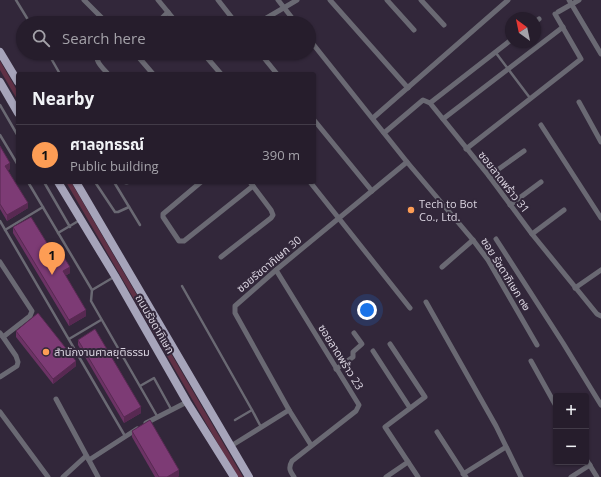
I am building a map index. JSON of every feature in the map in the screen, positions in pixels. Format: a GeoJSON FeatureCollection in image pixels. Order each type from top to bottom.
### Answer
{"type":"FeatureCollection","features":[{"type":"Feature","properties":{"kind":"main road"},"geometry":{"type":"LineString","coordinates":[[0,52],[16,79]]}},
{"type":"Feature","properties":{"kind":"main road"},"geometry":{"type":"LineString","coordinates":[[0,82],[16,110]]}},
{"type":"Feature","properties":{"kind":"main road","name":"ถนนรัชดาภิเษก"},"geometry":{"type":"LineString","coordinates":[[59,184],[115,276],[187,402],[234,477]]}},
{"type":"Feature","properties":{"kind":"main road","name":"ถนนรัชดาภิเษก"},"geometry":{"type":"LineString","coordinates":[[77,184],[249,477]]}},
{"type":"Feature","properties":{"kind":"street"},"geometry":{"type":"LineString","coordinates":[[84,0],[100,16]]}},
{"type":"Feature","properties":{"kind":"street"},"geometry":{"type":"LineString","coordinates":[[158,0],[171,16]]}},
{"type":"Feature","properties":{"kind":"street"},"geometry":{"type":"LineString","coordinates":[[218,0],[231,16]]}},
{"type":"Feature","properties":{"kind":"street"},"geometry":{"type":"LineString","coordinates":[[278,0],[290,16]]}},
{"type":"Feature","properties":{"kind":"street"},"geometry":{"type":"LineString","coordinates":[[270,16],[297,0]]}},
{"type":"Feature","properties":{"kind":"street"},"geometry":{"type":"LineString","coordinates":[[330,0],[408,88]]}},
{"type":"Feature","properties":{"kind":"street"},"geometry":{"type":"LineString","coordinates":[[387,0],[414,30]]}},
{"type":"Feature","properties":{"kind":"street"},"geometry":{"type":"LineString","coordinates":[[421,0],[444,25]]}},
{"type":"Feature","properties":{"kind":"street"},"geometry":{"type":"LineString","coordinates":[[372,118],[508,0]]}},
{"type":"Feature","properties":{"kind":"street"},"geometry":{"type":"LineString","coordinates":[[466,149],[581,59],[557,13],[571,2],[579,0]]}},
{"type":"Feature","properties":{"kind":"street"},"geometry":{"type":"LineString","coordinates":[[571,2],[601,54]]}},
{"type":"Feature","properties":{"kind":"street"},"geometry":{"type":"LineString","coordinates":[[164,16],[168,12]]}},
{"type":"Feature","properties":{"kind":"street"},"geometry":{"type":"LineString","coordinates":[[443,120],[563,27]]}},
{"type":"Feature","properties":{"kind":"street"},"geometry":{"type":"LineString","coordinates":[[384,133],[423,100],[430,103],[505,44]]}},
{"type":"Feature","properties":{"kind":"street","name":"ซอย รัชดาภิเษก ๓๒"},"geometry":{"type":"LineString","coordinates":[[316,48],[407,162],[488,260],[537,345]]}},
{"type":"Feature","properties":{"kind":"street"},"geometry":{"type":"LineString","coordinates":[[98,60],[107,72]]}},
{"type":"Feature","properties":{"kind":"street"},"geometry":{"type":"LineString","coordinates":[[141,60],[151,72]]}},
{"type":"Feature","properties":{"kind":"street"},"geometry":{"type":"LineString","coordinates":[[210,60],[219,72]]}},
{"type":"Feature","properties":{"kind":"street"},"geometry":{"type":"LineString","coordinates":[[266,60],[275,72]]}},
{"type":"Feature","properties":{"kind":"street"},"geometry":{"type":"LineString","coordinates":[[579,102],[601,142]]}},
{"type":"Feature","properties":{"kind":"street","name":"ซอยลาดพร้าว 31"},"geometry":{"type":"LineString","coordinates":[[430,103],[489,176],[532,234],[575,288],[600,314]]}},
{"type":"Feature","properties":{"kind":"street"},"geometry":{"type":"LineString","coordinates":[[316,122],[372,191]]}},
{"type":"Feature","properties":{"kind":"street"},"geometry":{"type":"LineString","coordinates":[[541,125],[601,218]]}},
{"type":"Feature","properties":{"kind":"street"},"geometry":{"type":"LineString","coordinates":[[489,176],[524,151]]}},
{"type":"Feature","properties":{"kind":"street","name":"ซอยรัชดาภิเษก 30"},"geometry":{"type":"LineString","coordinates":[[311,445],[289,410],[235,312],[235,306],[276,270],[407,162]]}},
{"type":"Feature","properties":{"kind":"street"},"geometry":{"type":"LineString","coordinates":[[510,205],[541,182]]}},
{"type":"Feature","properties":{"kind":"street"},"geometry":{"type":"LineString","coordinates":[[199,184],[163,214],[163,217],[179,240],[184,241],[252,184],[273,215],[220,257]]}},
{"type":"Feature","properties":{"kind":"street"},"geometry":{"type":"LineString","coordinates":[[312,184],[410,308]]}},
{"type":"Feature","properties":{"kind":"street"},"geometry":{"type":"LineString","coordinates":[[532,234],[564,210]]}},
{"type":"Feature","properties":{"kind":"street"},"geometry":{"type":"LineString","coordinates":[[496,239],[601,405]]}},
{"type":"Feature","properties":{"kind":"street"},"geometry":{"type":"LineString","coordinates":[[442,266],[473,240]]}},
{"type":"Feature","properties":{"kind":"street"},"geometry":{"type":"LineString","coordinates":[[0,262],[32,312],[30,316],[2,335],[16,356],[18,362],[17,366],[0,377]]}},
{"type":"Feature","properties":{"kind":"street","name":"ซอยลาดพร้าว 23"},"geometry":{"type":"LineString","coordinates":[[276,270],[359,406],[356,411],[292,461],[289,465],[294,477]]}},
{"type":"Feature","properties":{"kind":"street"},"geometry":{"type":"LineString","coordinates":[[575,288],[601,270]]}},
{"type":"Feature","properties":{"kind":"street"},"geometry":{"type":"LineString","coordinates":[[426,302],[496,426],[521,477]]}},
{"type":"Feature","properties":{"kind":"street"},"geometry":{"type":"LineString","coordinates":[[336,369],[353,357],[352,352],[362,344],[354,333]]}},
{"type":"Feature","properties":{"kind":"street"},"geometry":{"type":"LineString","coordinates":[[390,344],[425,397],[385,427],[418,477]]}},
{"type":"Feature","properties":{"kind":"street"},"geometry":{"type":"LineString","coordinates":[[373,351],[410,408]]}},
{"type":"Feature","properties":{"kind":"street"},"geometry":{"type":"LineString","coordinates":[[531,361],[553,401]]}},
{"type":"Feature","properties":{"kind":"street"},"geometry":{"type":"LineString","coordinates":[[56,399],[98,477]]}},
{"type":"Feature","properties":{"kind":"street"},"geometry":{"type":"LineString","coordinates":[[63,477],[88,458],[157,417],[187,402]]}},
{"type":"Feature","properties":{"kind":"street"},"geometry":{"type":"LineString","coordinates":[[231,446],[289,410]]}},
{"type":"Feature","properties":{"kind":"street"},"geometry":{"type":"LineString","coordinates":[[0,412],[48,477]]}},
{"type":"Feature","properties":{"kind":"street"},"geometry":{"type":"LineString","coordinates":[[437,432],[464,475],[506,447]]}},
{"type":"Feature","properties":{"kind":"street"},"geometry":{"type":"LineString","coordinates":[[386,477],[408,462]]}},
{"type":"Feature","properties":{"kind":"street"},"geometry":{"type":"LineString","coordinates":[[571,477],[590,465],[597,477]]}},
{"type":"Feature","properties":{"kind":"lane"},"geometry":{"type":"LineString","coordinates":[[16,0],[26,16]]}},
{"type":"Feature","properties":{"kind":"lane"},"geometry":{"type":"LineString","coordinates":[[495,52],[530,99]]}},
{"type":"Feature","properties":{"kind":"lane"},"geometry":{"type":"LineString","coordinates":[[52,60],[59,72]]}},
{"type":"Feature","properties":{"kind":"lane"},"geometry":{"type":"LineString","coordinates":[[0,105],[16,133]]}},
{"type":"Feature","properties":{"kind":"lane"},"geometry":{"type":"LineString","coordinates":[[0,135],[16,162]]}},
{"type":"Feature","properties":{"kind":"lane"},"geometry":{"type":"LineString","coordinates":[[29,184],[92,290]]}},
{"type":"Feature","properties":{"kind":"lane"},"geometry":{"type":"LineString","coordinates":[[45,184],[70,227]]}},
{"type":"Feature","properties":{"kind":"lane"},"geometry":{"type":"LineString","coordinates":[[96,184],[115,212],[129,207]]}},
{"type":"Feature","properties":{"kind":"lane"},"geometry":{"type":"LineString","coordinates":[[115,184],[140,225]]}},
{"type":"Feature","properties":{"kind":"lane"},"geometry":{"type":"LineString","coordinates":[[5,230],[44,207]]}},
{"type":"Feature","properties":{"kind":"lane"},"geometry":{"type":"LineString","coordinates":[[0,220],[125,437]]}},
{"type":"Feature","properties":{"kind":"lane"},"geometry":{"type":"LineString","coordinates":[[58,233],[80,220]]}},
{"type":"Feature","properties":{"kind":"lane"},"geometry":{"type":"LineString","coordinates":[[115,276],[92,290],[90,297],[91,301],[157,417]]}},
{"type":"Feature","properties":{"kind":"lane"},"geometry":{"type":"LineString","coordinates":[[182,286],[262,427]]}},
{"type":"Feature","properties":{"kind":"lane"},"geometry":{"type":"LineString","coordinates":[[69,339],[101,320]]}},
{"type":"Feature","properties":{"kind":"lane"},"geometry":{"type":"LineString","coordinates":[[140,386],[154,378],[172,409]]}},
{"type":"Feature","properties":{"kind":"lane"},"geometry":{"type":"LineString","coordinates":[[235,420],[252,410]]}},
{"type":"Feature","properties":{"kind":"shaded area"},"geometry":{"type":"Polygon","coordinates":[[[0,61],[16,89],[16,98],[0,70],[0,61]]]}},
{"type":"Feature","properties":{"kind":"shaded area"},"geometry":{"type":"Polygon","coordinates":[[[67,184],[72,184],[243,477],[238,477],[67,184]]]}},
{"type":"Feature","properties":{"kind":"building"},"geometry":{"type":"Polygon","coordinates":[[[0,146],[10,163],[5,166],[28,203],[7,215],[0,204],[0,146]]]}},
{"type":"Feature","properties":{"kind":"building"},"geometry":{"type":"Polygon","coordinates":[[[31,217],[50,248],[56,244],[70,267],[63,271],[86,310],[69,320],[13,227],[31,217]]]}},
{"type":"Feature","properties":{"kind":"building","name":"สำนักงานศาลยุติธรรม"},"geometry":{"type":"Polygon","coordinates":[[[38,313],[76,361],[53,379],[16,331],[38,313]]]}},
{"type":"Feature","properties":{"kind":"building"},"geometry":{"type":"Polygon","coordinates":[[[95,329],[141,407],[124,417],[78,340],[95,329]]]}},
{"type":"Feature","properties":{"kind":"building"},"geometry":{"type":"Polygon","coordinates":[[[150,420],[179,470],[167,477],[159,477],[132,431],[150,420]]]}},
{"type":"Feature","properties":{"kind":"place","name":"Tech to Bot Co., Ltd."},"geometry":{"type":"Point","coordinates":[411,210]}},
{"type":"Feature","properties":{"kind":"place","name":"ศาลอุทธรณ์"},"geometry":{"type":"Point","coordinates":[52,275]}},
{"type":"Feature","properties":{"kind":"place","name":"สำนักงานศาลยุติธรรม"},"geometry":{"type":"Point","coordinates":[46,352]}}]}
